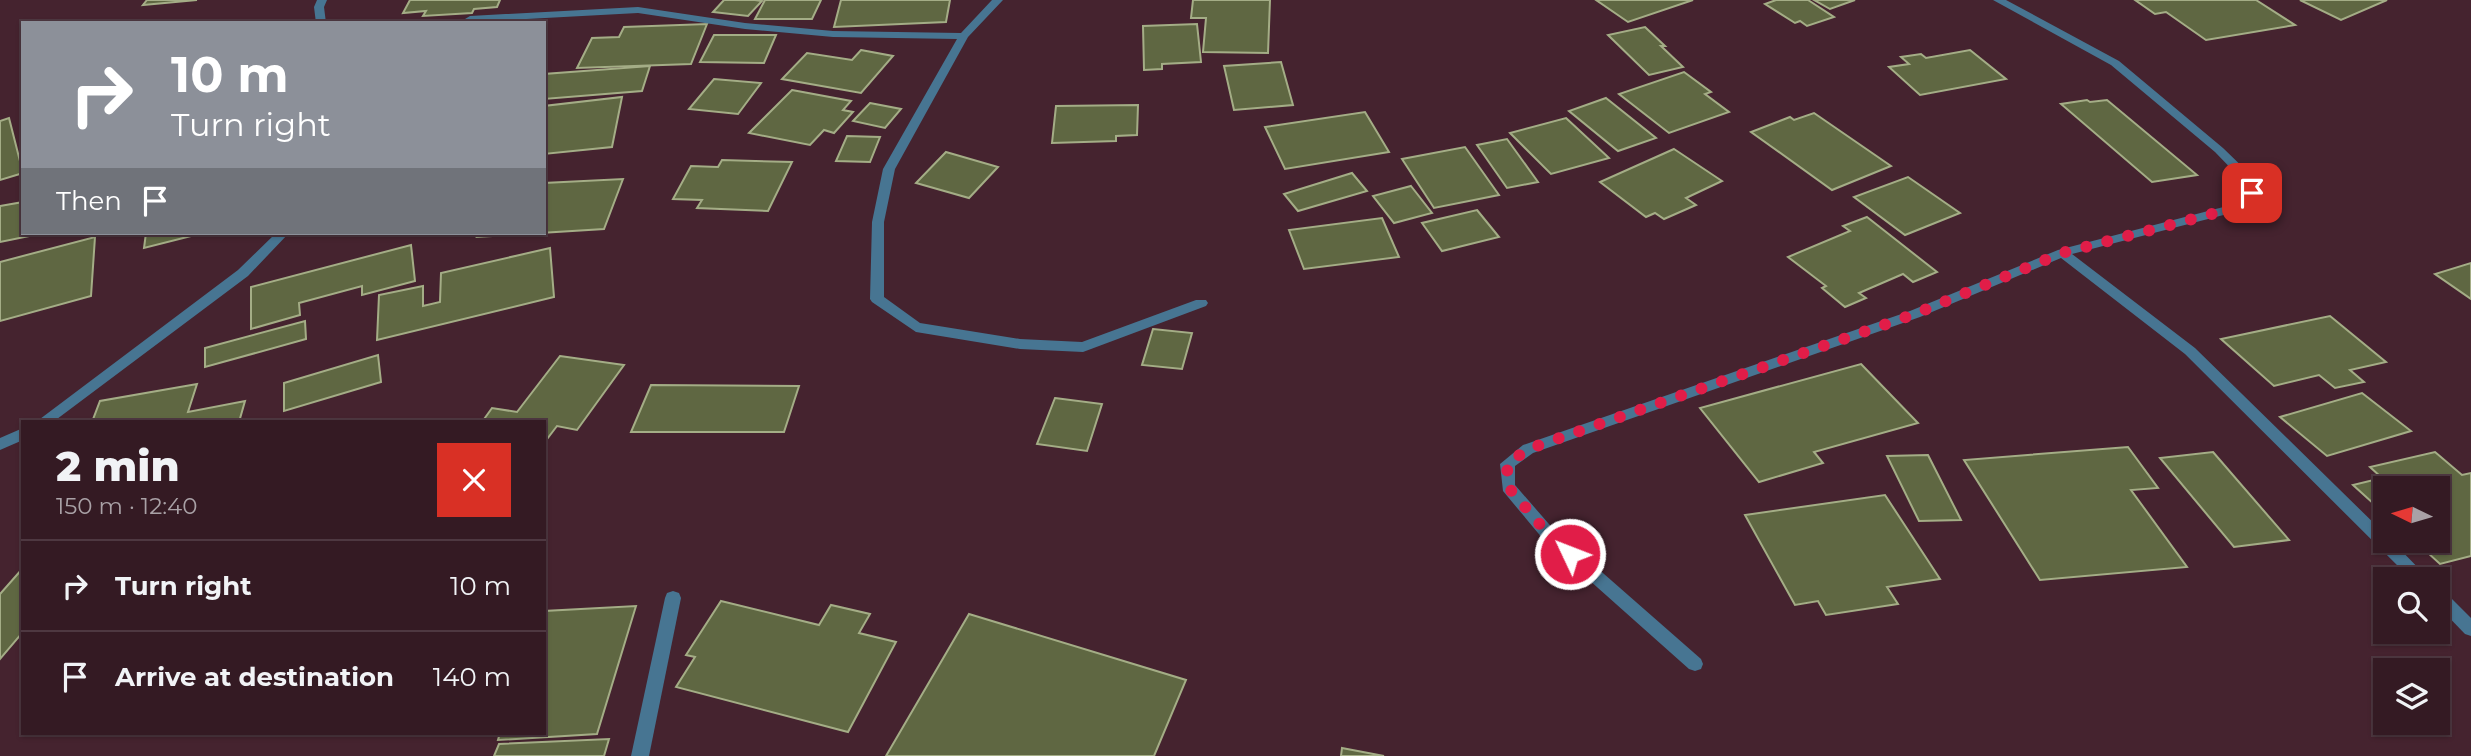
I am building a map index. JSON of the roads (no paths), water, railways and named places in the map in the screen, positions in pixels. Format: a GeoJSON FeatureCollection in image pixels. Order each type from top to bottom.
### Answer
{"type":"FeatureCollection","features":[{"type":"Feature","properties":{"kind":"street"},"geometry":{"type":"LineString","coordinates":[[321,21],[320,7],[323,0]]}},
{"type":"Feature","properties":{"kind":"street"},"geometry":{"type":"LineString","coordinates":[[998,0],[964,36],[889,169],[878,222],[877,299],[916,327],[1020,344],[1083,347],[1201,303]]}},
{"type":"Feature","properties":{"kind":"street"},"geometry":{"type":"LineString","coordinates":[[1695,664],[1549,535],[1508,487],[1507,464],[1528,449],[1915,314],[2062,253],[2239,207],[2252,193],[2251,182],[2219,150],[2115,63],[1998,0]]}},
{"type":"Feature","properties":{"kind":"street"},"geometry":{"type":"LineString","coordinates":[[470,19],[638,10],[745,26],[833,34],[964,36]]}},
{"type":"Feature","properties":{"kind":"street"},"geometry":{"type":"LineString","coordinates":[[46,420],[243,273],[281,235]]}},
{"type":"Feature","properties":{"kind":"street"},"geometry":{"type":"LineString","coordinates":[[2062,253],[2190,351],[2409,567]]}},
{"type":"Feature","properties":{"kind":"street"},"geometry":{"type":"LineString","coordinates":[[0,445],[21,434]]}},
{"type":"Feature","properties":{"kind":"street"},"geometry":{"type":"LineString","coordinates":[[640,756],[673,597]]}},
{"type":"Feature","properties":{"kind":"street"},"geometry":{"type":"LineString","coordinates":[[2450,608],[2471,629]]}}]}
